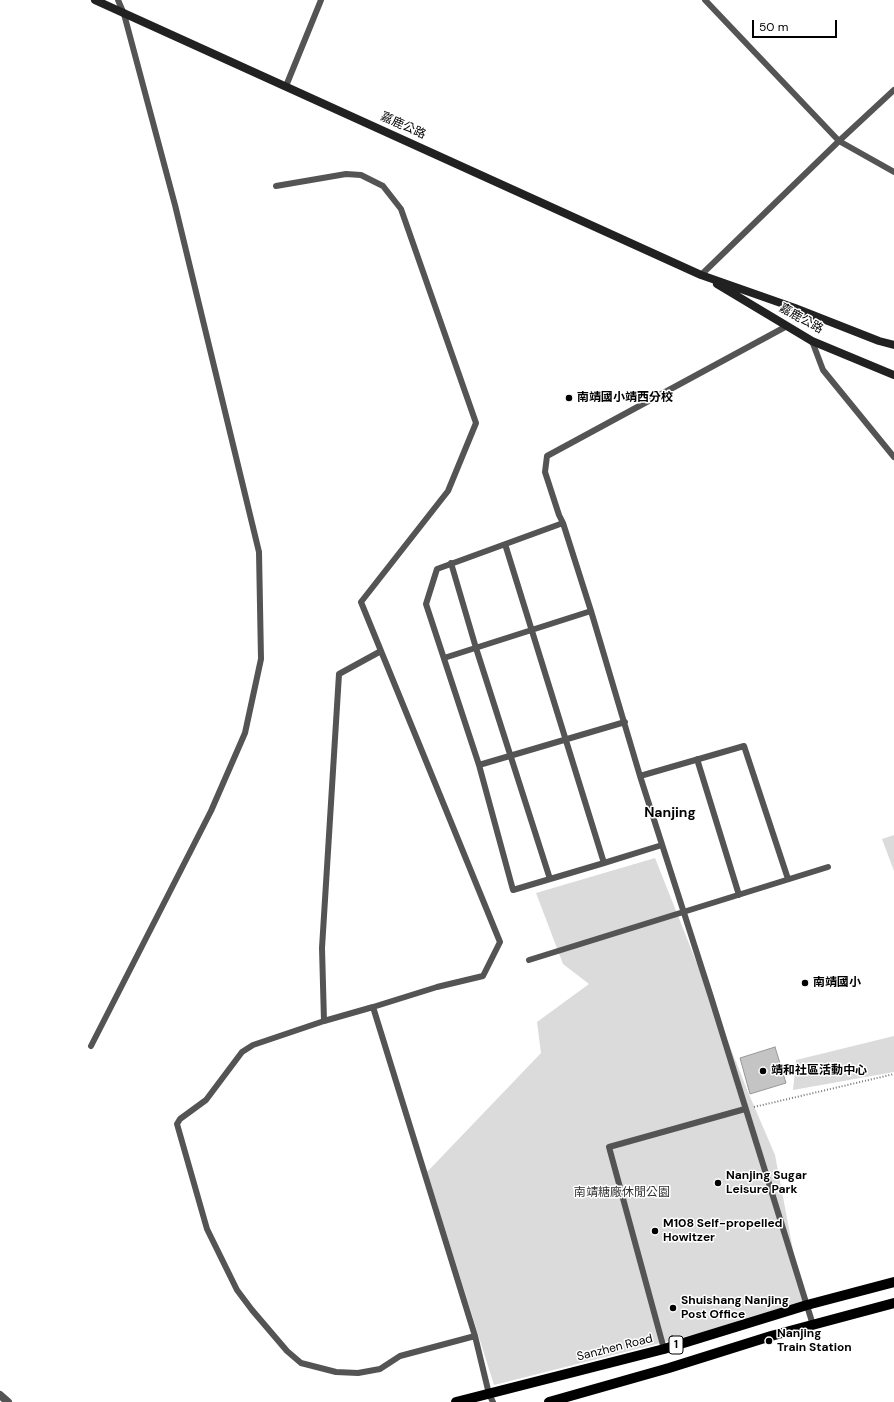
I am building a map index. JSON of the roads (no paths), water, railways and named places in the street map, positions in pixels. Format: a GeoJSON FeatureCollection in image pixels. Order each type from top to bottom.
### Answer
{"type":"FeatureCollection","features":[{"type":"Feature","properties":{"kind":"main road","name":"嘉鹿公路"},"geometry":{"type":"LineString","coordinates":[[95,0],[701,275],[795,308],[894,346]]}},
{"type":"Feature","properties":{"kind":"main road","name":"嘉鹿公路"},"geometry":{"type":"LineString","coordinates":[[701,275],[812,340],[894,374]]}},
{"type":"Feature","properties":{"kind":"main road","name":"Sanzhen Road"},"geometry":{"type":"LineString","coordinates":[[456,1402],[491,1398],[664,1349],[807,1305],[894,1282]]}},
{"type":"Feature","properties":{"kind":"main road","name":"1"},"geometry":{"type":"LineString","coordinates":[[549,1402],[894,1303]]}},
{"type":"Feature","properties":{"kind":"street"},"geometry":{"type":"LineString","coordinates":[[0,1395],[8,1402]]}},
{"type":"Feature","properties":{"kind":"lane"},"geometry":{"type":"LineString","coordinates":[[91,1046],[211,811],[245,733],[261,659],[259,552],[175,205],[124,14],[118,0]]}},
{"type":"Feature","properties":{"kind":"lane"},"geometry":{"type":"LineString","coordinates":[[286,86],[321,0]]}},
{"type":"Feature","properties":{"kind":"lane"},"geometry":{"type":"LineString","coordinates":[[705,0],[839,141],[894,172]]}},
{"type":"Feature","properties":{"kind":"lane"},"geometry":{"type":"LineString","coordinates":[[701,275],[839,141],[894,90]]}},
{"type":"Feature","properties":{"kind":"lane"},"geometry":{"type":"LineString","coordinates":[[276,186],[346,174],[361,175],[383,186],[401,209],[476,423],[448,491],[361,602],[500,942],[483,976],[437,986],[253,1045],[242,1052],[206,1100],[180,1119],[177,1124],[207,1229],[237,1290],[287,1351],[301,1363],[336,1372],[358,1373],[380,1369],[400,1356],[475,1336]]}},
{"type":"Feature","properties":{"kind":"lane"},"geometry":{"type":"LineString","coordinates":[[787,326],[547,456],[545,472],[559,515],[563,522],[591,611],[640,776],[813,1325]]}},
{"type":"Feature","properties":{"kind":"lane"},"geometry":{"type":"LineString","coordinates":[[812,340],[823,370],[894,457]]}},
{"type":"Feature","properties":{"kind":"lane"},"geometry":{"type":"LineString","coordinates":[[563,522],[437,568],[426,604],[479,765],[513,890],[604,864],[662,845]]}},
{"type":"Feature","properties":{"kind":"lane"},"geometry":{"type":"LineString","coordinates":[[505,544],[533,630],[604,864]]}},
{"type":"Feature","properties":{"kind":"lane"},"geometry":{"type":"LineString","coordinates":[[451,563],[476,648],[550,879]]}},
{"type":"Feature","properties":{"kind":"lane"},"geometry":{"type":"LineString","coordinates":[[444,658],[591,611]]}},
{"type":"Feature","properties":{"kind":"lane"},"geometry":{"type":"LineString","coordinates":[[324,1021],[322,948],[339,674],[381,651]]}},
{"type":"Feature","properties":{"kind":"lane"},"geometry":{"type":"LineString","coordinates":[[479,765],[624,722]]}},
{"type":"Feature","properties":{"kind":"lane"},"geometry":{"type":"LineString","coordinates":[[640,776],[744,746],[788,880]]}},
{"type":"Feature","properties":{"kind":"lane"},"geometry":{"type":"LineString","coordinates":[[697,759],[739,895]]}},
{"type":"Feature","properties":{"kind":"lane"},"geometry":{"type":"LineString","coordinates":[[529,960],[828,867]]}},
{"type":"Feature","properties":{"kind":"lane"},"geometry":{"type":"LineString","coordinates":[[373,1007],[475,1336],[491,1398]]}},
{"type":"Feature","properties":{"kind":"lane"},"geometry":{"type":"LineString","coordinates":[[664,1349],[609,1147],[745,1109]]}},
{"type":"Feature","properties":{"kind":"place","name":"南靖國小靖西分校"},"geometry":{"type":"Point","coordinates":[569,398]}},
{"type":"Feature","properties":{"kind":"place","name":"南靖國小"},"geometry":{"type":"Point","coordinates":[805,983]}},
{"type":"Feature","properties":{"kind":"place","name":"靖和社區活動中心"},"geometry":{"type":"Point","coordinates":[763,1071]}},
{"type":"Feature","properties":{"kind":"place","name":"Nanjing Sugar Leisure Park"},"geometry":{"type":"Point","coordinates":[718,1183]}},
{"type":"Feature","properties":{"kind":"place","name":"M108 Self-propelled Howitzer"},"geometry":{"type":"Point","coordinates":[655,1231]}},
{"type":"Feature","properties":{"kind":"place","name":"Shuishang Nanjing Post Office"},"geometry":{"type":"Point","coordinates":[673,1308]}},
{"type":"Feature","properties":{"kind":"place","name":"Nanjing Train Station"},"geometry":{"type":"Point","coordinates":[769,1341]}},
{"type":"Feature","properties":{"kind":"district","name":"Nanjing"},"geometry":{"type":"Point","coordinates":[670,813]}},
{"type":"Feature","properties":{"kind":"park label","name":"南靖糖廠休閒公園"},"geometry":{"type":"Point","coordinates":[622,1193]}}]}
